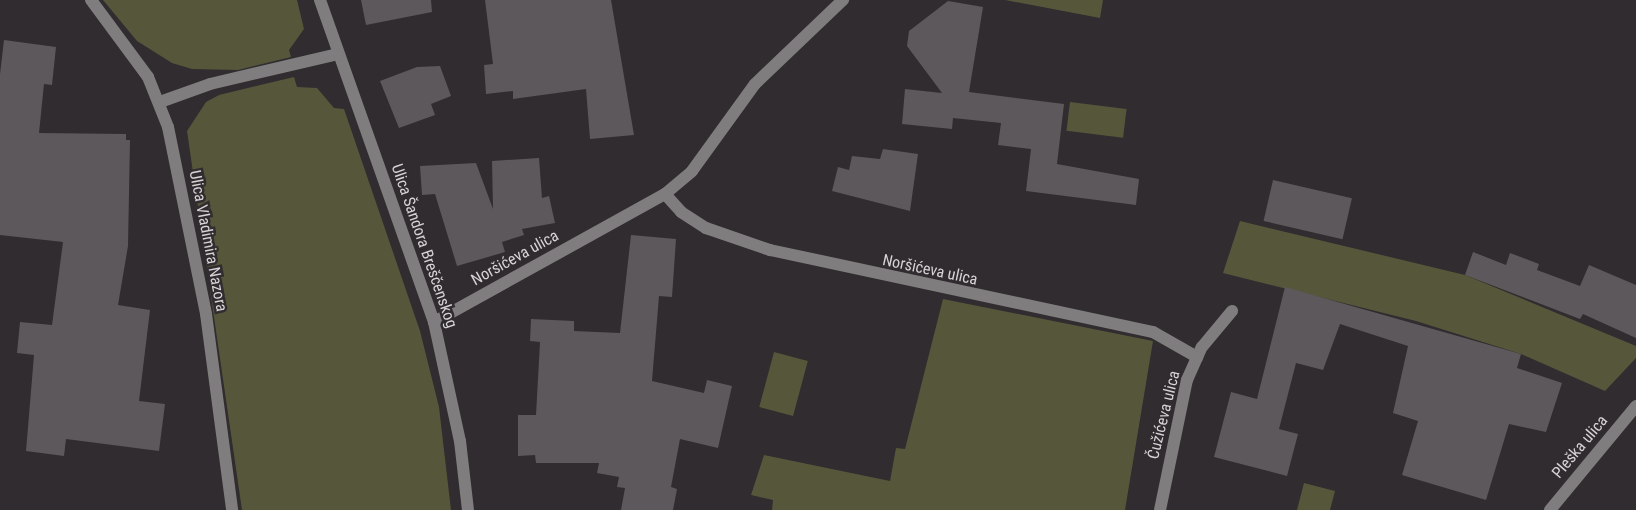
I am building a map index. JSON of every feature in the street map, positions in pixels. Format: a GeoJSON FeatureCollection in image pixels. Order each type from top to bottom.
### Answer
{"type":"FeatureCollection","features":[{"type":"Feature","properties":{"kind":"street","name":"Ulica Vladimira Nazora"},"geometry":{"type":"LineString","coordinates":[[91,0],[148,77],[160,102],[175,155],[206,314],[232,510]]}},
{"type":"Feature","properties":{"kind":"street","name":"Ulica Šandora Breščenskog"},"geometry":{"type":"LineString","coordinates":[[320,0],[434,322],[460,441],[468,510]]}},
{"type":"Feature","properties":{"kind":"street","name":"Noršićeva ulica"},"geometry":{"type":"LineString","coordinates":[[434,322],[664,194],[692,170],[755,84],[842,0]]}},
{"type":"Feature","properties":{"kind":"street"},"geometry":{"type":"LineString","coordinates":[[160,102],[210,84],[338,54]]}},
{"type":"Feature","properties":{"kind":"street","name":"Noršićeva ulica"},"geometry":{"type":"LineString","coordinates":[[664,194],[681,212],[706,228],[770,250],[1153,332],[1197,357]]}},
{"type":"Feature","properties":{"kind":"street","name":"Čužićeva ulica"},"geometry":{"type":"LineString","coordinates":[[1160,510],[1187,380],[1197,357],[1232,311]]}},
{"type":"Feature","properties":{"kind":"street","name":"Pleška ulica"},"geometry":{"type":"LineString","coordinates":[[1550,510],[1636,406]]}},
{"type":"Feature","properties":{"kind":"green space"},"geometry":{"type":"Polygon","coordinates":[[[103,0],[297,0],[304,29],[289,50],[291,57],[238,70],[192,69],[172,63],[137,41],[103,0]]]}},
{"type":"Feature","properties":{"kind":"green space"},"geometry":{"type":"Polygon","coordinates":[[[1005,0],[1103,0],[1100,18],[1005,0]]]}},
{"type":"Feature","properties":{"kind":"green space"},"geometry":{"type":"Polygon","coordinates":[[[294,77],[297,87],[317,88],[334,108],[344,109],[420,331],[439,407],[451,510],[242,510],[187,131],[206,102],[219,95],[294,77]]]}},
{"type":"Feature","properties":{"kind":"green space"},"geometry":{"type":"Polygon","coordinates":[[[1070,102],[1127,109],[1123,138],[1066,131],[1070,102]]]}},
{"type":"Feature","properties":{"kind":"green space"},"geometry":{"type":"Polygon","coordinates":[[[1240,221],[1465,275],[1636,346],[1636,358],[1605,391],[1521,354],[1416,321],[1223,273],[1240,221]]]}},
{"type":"Feature","properties":{"kind":"green space"},"geometry":{"type":"Polygon","coordinates":[[[943,299],[1153,341],[1125,510],[772,510],[773,500],[751,495],[764,455],[890,481],[896,448],[905,449],[943,299]]]}},
{"type":"Feature","properties":{"kind":"green space"},"geometry":{"type":"Polygon","coordinates":[[[774,352],[808,361],[793,416],[759,407],[774,352]]]}},
{"type":"Feature","properties":{"kind":"green space"},"geometry":{"type":"Polygon","coordinates":[[[1304,483],[1335,491],[1330,510],[1297,510],[1304,483]]]}},
{"type":"Feature","properties":{"kind":"building"},"geometry":{"type":"Polygon","coordinates":[[[361,0],[431,0],[432,12],[366,25],[361,0]]]}},
{"type":"Feature","properties":{"kind":"building"},"geometry":{"type":"Polygon","coordinates":[[[485,0],[611,0],[634,135],[590,139],[586,89],[513,99],[513,91],[486,94],[484,65],[493,64],[485,0]]]}},
{"type":"Feature","properties":{"kind":"building"},"geometry":{"type":"Polygon","coordinates":[[[948,1],[983,7],[969,92],[1064,104],[1057,164],[1139,179],[1136,205],[1026,191],[1031,149],[998,145],[1001,123],[953,118],[952,129],[902,124],[905,89],[942,93],[907,46],[909,31],[948,1]]]}},
{"type":"Feature","properties":{"kind":"building"},"geometry":{"type":"Polygon","coordinates":[[[4,40],[56,47],[52,85],[44,84],[39,133],[126,134],[126,140],[130,140],[128,246],[118,305],[150,310],[139,401],[165,404],[159,451],[66,439],[64,456],[26,451],[34,355],[17,353],[20,322],[52,325],[63,242],[0,235],[0,74],[4,40]]]}},
{"type":"Feature","properties":{"kind":"building"},"geometry":{"type":"Polygon","coordinates":[[[440,66],[451,96],[431,104],[435,115],[399,128],[380,81],[417,67],[440,66]]]}},
{"type":"Feature","properties":{"kind":"building"},"geometry":{"type":"Polygon","coordinates":[[[883,149],[918,154],[910,211],[832,191],[838,167],[849,170],[852,156],[880,159],[883,149]]]}},
{"type":"Feature","properties":{"kind":"building"},"geometry":{"type":"Polygon","coordinates":[[[539,158],[542,198],[549,196],[555,223],[522,229],[524,235],[502,242],[505,252],[457,266],[435,194],[422,195],[420,166],[476,163],[493,209],[492,161],[539,158]]]}},
{"type":"Feature","properties":{"kind":"building"},"geometry":{"type":"Polygon","coordinates":[[[1273,180],[1352,198],[1342,239],[1264,221],[1273,180]]]}},
{"type":"Feature","properties":{"kind":"building"},"geometry":{"type":"Polygon","coordinates":[[[631,235],[676,239],[672,297],[659,296],[652,381],[704,393],[707,380],[732,386],[718,448],[680,439],[671,487],[677,489],[673,510],[621,510],[625,488],[617,487],[619,477],[597,473],[599,463],[536,463],[535,455],[518,456],[518,415],[536,415],[540,342],[530,341],[531,319],[574,321],[574,331],[620,333],[631,235]]]}},
{"type":"Feature","properties":{"kind":"building"},"geometry":{"type":"Polygon","coordinates":[[[1473,252],[1506,265],[1510,253],[1539,264],[1537,270],[1580,286],[1589,265],[1636,285],[1636,338],[1583,314],[1580,319],[1465,275],[1473,252]]]}},
{"type":"Feature","properties":{"kind":"building"},"geometry":{"type":"Polygon","coordinates":[[[1285,287],[1521,354],[1517,368],[1562,383],[1546,432],[1509,424],[1486,500],[1402,475],[1418,421],[1393,413],[1408,346],[1340,324],[1323,370],[1296,363],[1279,429],[1298,434],[1287,476],[1214,457],[1231,392],[1257,399],[1285,287]]]}}]}
